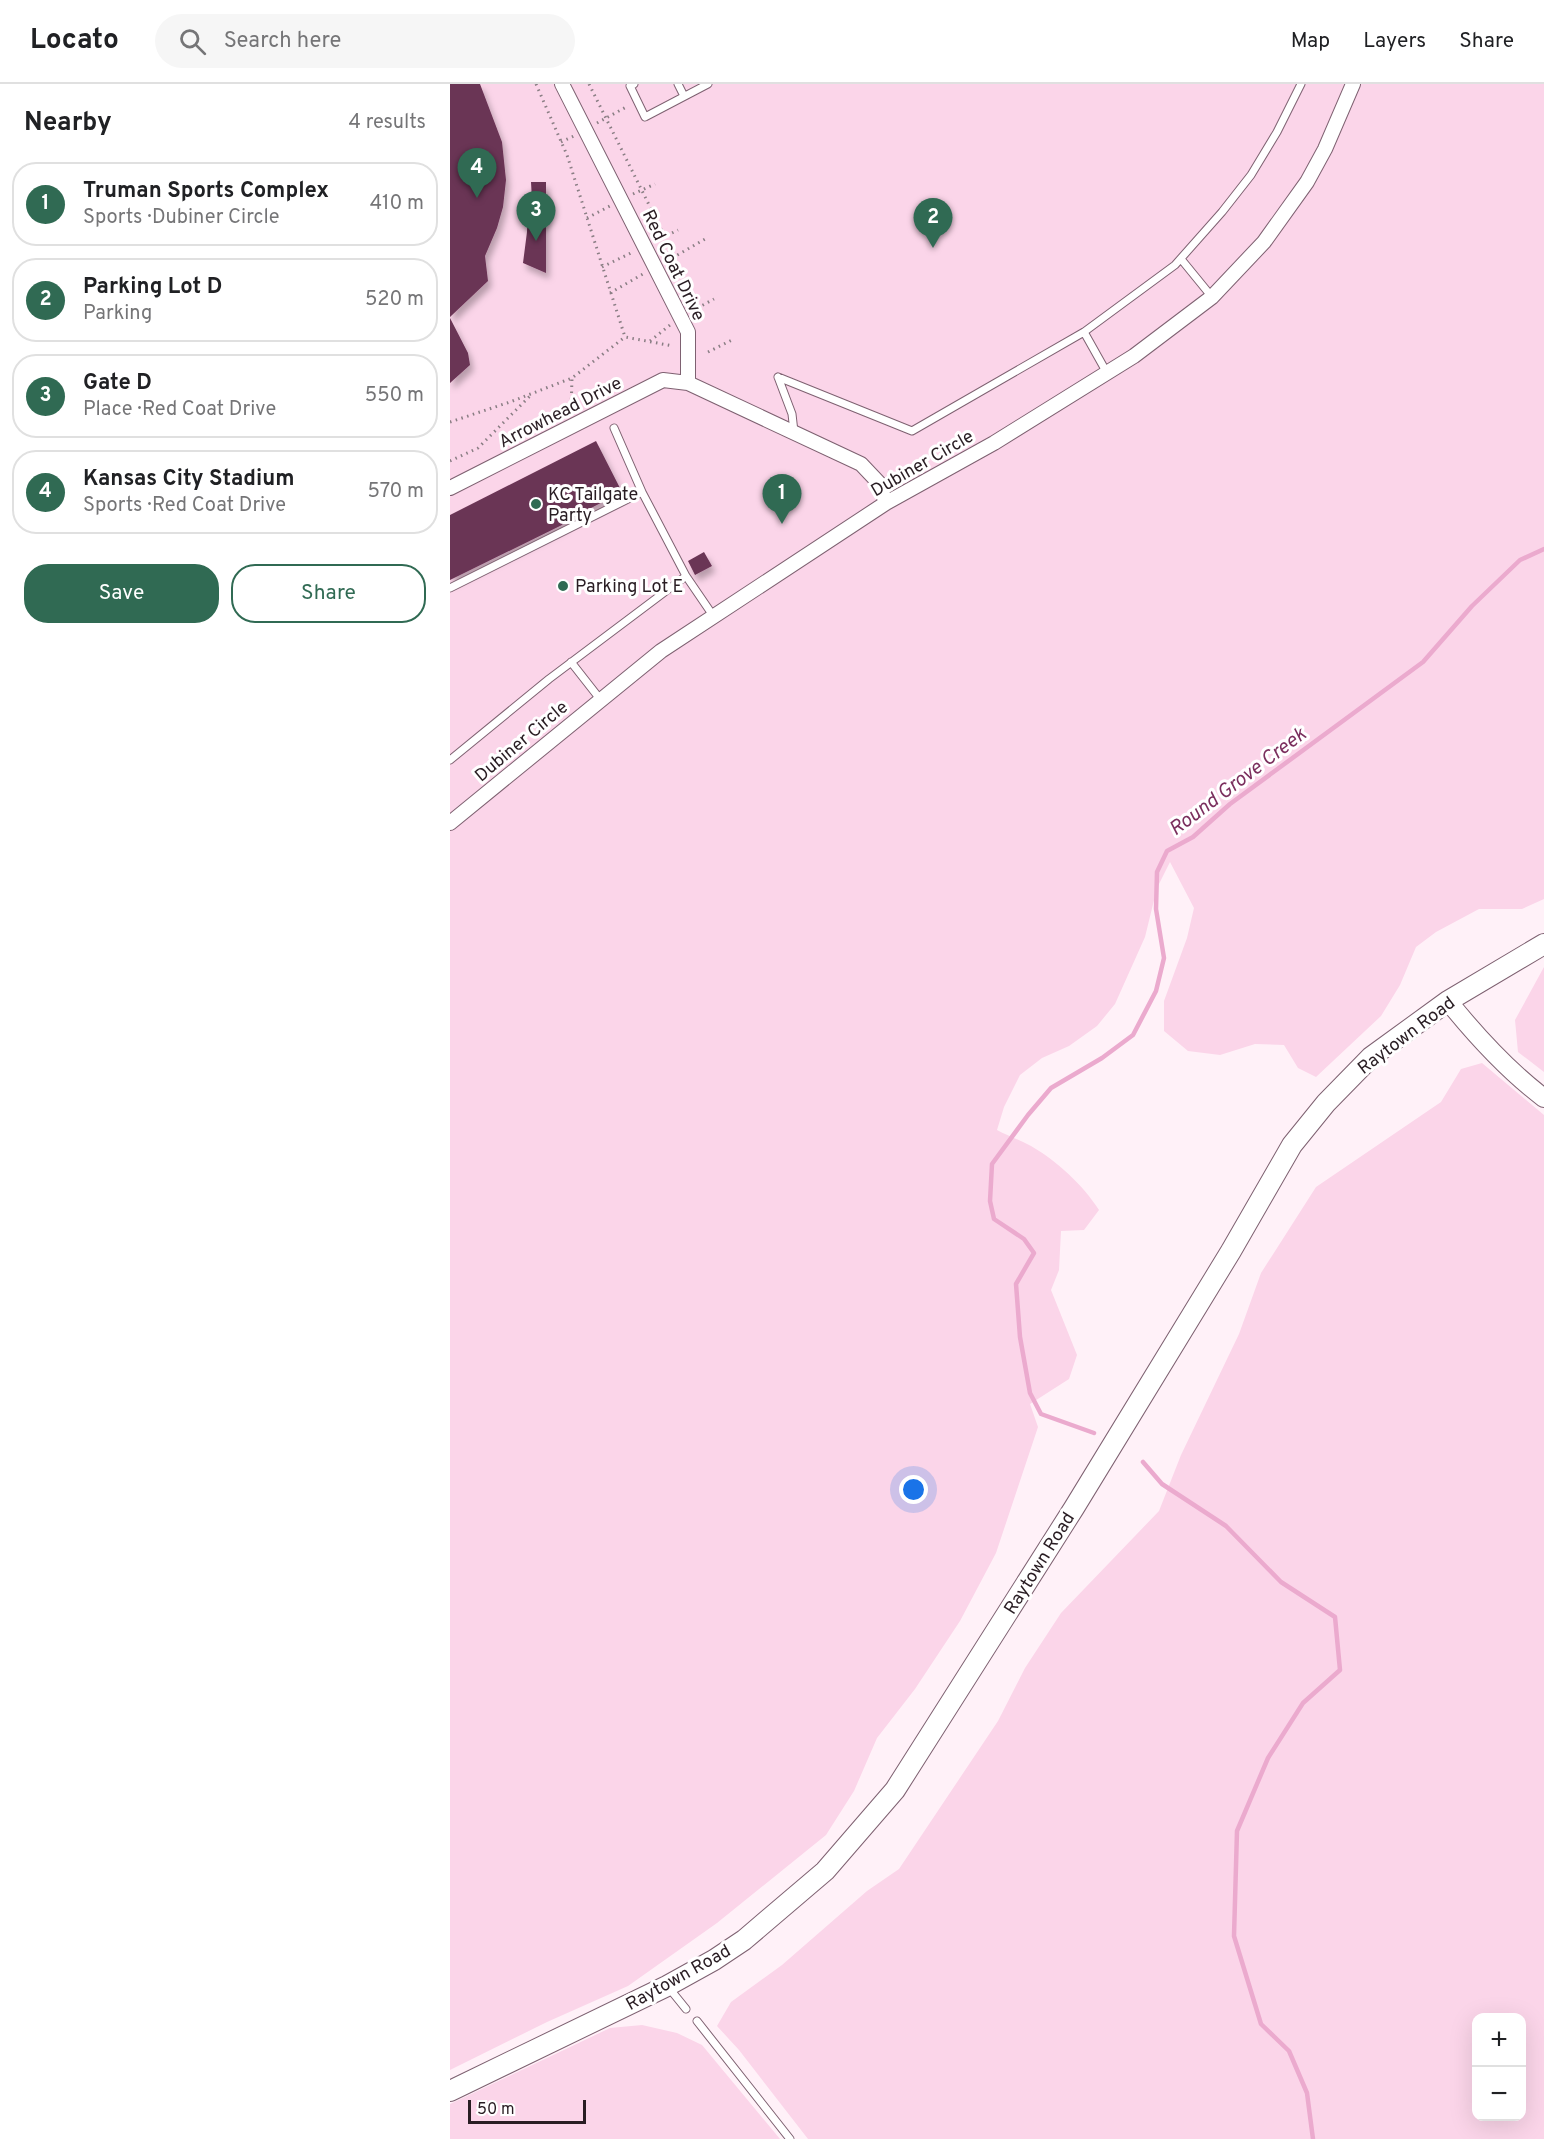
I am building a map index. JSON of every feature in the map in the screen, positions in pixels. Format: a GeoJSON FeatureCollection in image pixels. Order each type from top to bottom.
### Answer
{"type":"FeatureCollection","features":[{"type":"Feature","properties":{"kind":"main road","name":"Raytown Road"},"geometry":{"type":"LineString","coordinates":[[450,2091],[667,1986],[714,1960],[744,1940],[825,1871],[887,1799],[920,1750],[1074,1508],[1231,1251],[1292,1145],[1326,1103],[1371,1057],[1448,1001],[1544,944]]}},
{"type":"Feature","properties":{"kind":"street","name":"Red Coat Drive"},"geometry":{"type":"LineString","coordinates":[[562,84],[688,332],[688,383]]}},
{"type":"Feature","properties":{"kind":"street","name":"Dubiner Circle"},"geometry":{"type":"LineString","coordinates":[[450,823],[661,651],[886,503],[1004,436],[1134,356],[1212,297],[1257,249],[1296,198],[1325,149],[1353,84]]}},
{"type":"Feature","properties":{"kind":"street","name":"Arrowhead Drive"},"geometry":{"type":"LineString","coordinates":[[450,488],[663,380],[688,383]]}},
{"type":"Feature","properties":{"kind":"street"},"geometry":{"type":"LineString","coordinates":[[688,383],[861,464],[879,483],[886,503]]}},
{"type":"Feature","properties":{"kind":"street"},"geometry":{"type":"LineString","coordinates":[[1448,1001],[1483,1043],[1522,1081],[1544,1098]]}},
{"type":"Feature","properties":{"kind":"lane"},"geometry":{"type":"LineString","coordinates":[[634,84],[630,86],[645,117],[708,84]]}},
{"type":"Feature","properties":{"kind":"lane"},"geometry":{"type":"LineString","coordinates":[[678,84],[684,96]]}},
{"type":"Feature","properties":{"kind":"lane"},"geometry":{"type":"LineString","coordinates":[[794,433],[792,414],[778,377],[912,431],[1084,332],[1150,285],[1181,259],[1251,175],[1277,132],[1301,84]]}},
{"type":"Feature","properties":{"kind":"lane"},"geometry":{"type":"LineString","coordinates":[[1181,259],[1212,297]]}},
{"type":"Feature","properties":{"kind":"lane"},"geometry":{"type":"LineString","coordinates":[[1084,332],[1107,373]]}},
{"type":"Feature","properties":{"kind":"lane"},"geometry":{"type":"LineString","coordinates":[[614,428],[642,492],[686,576],[714,617]]}},
{"type":"Feature","properties":{"kind":"lane"},"geometry":{"type":"LineString","coordinates":[[450,588],[642,492]]}},
{"type":"Feature","properties":{"kind":"lane"},"geometry":{"type":"LineString","coordinates":[[450,760],[571,662],[686,576]]}},
{"type":"Feature","properties":{"kind":"lane"},"geometry":{"type":"LineString","coordinates":[[571,662],[600,699]]}},
{"type":"Feature","properties":{"kind":"lane"},"geometry":{"type":"LineString","coordinates":[[667,1986],[686,2009]]}},
{"type":"Feature","properties":{"kind":"lane"},"geometry":{"type":"LineString","coordinates":[[697,2021],[790,2139]]}},
{"type":"Feature","properties":{"kind":"path"},"geometry":{"type":"LineString","coordinates":[[536,84],[561,142],[625,337]]}},
{"type":"Feature","properties":{"kind":"path"},"geometry":{"type":"LineString","coordinates":[[589,84],[665,237]]}},
{"type":"Feature","properties":{"kind":"path"},"geometry":{"type":"LineString","coordinates":[[593,126],[632,104]]}},
{"type":"Feature","properties":{"kind":"path"},"geometry":{"type":"LineString","coordinates":[[561,142],[578,134]]}},
{"type":"Feature","properties":{"kind":"path"},"geometry":{"type":"LineString","coordinates":[[629,196],[655,183]]}},
{"type":"Feature","properties":{"kind":"path"},"geometry":{"type":"LineString","coordinates":[[587,218],[614,204]]}},
{"type":"Feature","properties":{"kind":"path"},"geometry":{"type":"LineString","coordinates":[[652,243],[678,230]]}},
{"type":"Feature","properties":{"kind":"path"},"geometry":{"type":"LineString","coordinates":[[664,263],[707,238]]}},
{"type":"Feature","properties":{"kind":"path"},"geometry":{"type":"LineString","coordinates":[[602,267],[637,250]]}},
{"type":"Feature","properties":{"kind":"path"},"geometry":{"type":"LineString","coordinates":[[610,292],[648,271]]}},
{"type":"Feature","properties":{"kind":"path"},"geometry":{"type":"LineString","coordinates":[[688,313],[714,299]]}},
{"type":"Feature","properties":{"kind":"path"},"geometry":{"type":"LineString","coordinates":[[650,342],[674,322]]}},
{"type":"Feature","properties":{"kind":"path"},"geometry":{"type":"LineString","coordinates":[[450,422],[572,378],[625,337],[673,346]]}},
{"type":"Feature","properties":{"kind":"path"},"geometry":{"type":"LineString","coordinates":[[708,352],[734,339]]}},
{"type":"Feature","properties":{"kind":"path"},"geometry":{"type":"LineString","coordinates":[[570,427],[572,378]]}},
{"type":"Feature","properties":{"kind":"path"},"geometry":{"type":"LineString","coordinates":[[450,461],[478,448],[532,394]]}},
{"type":"Feature","properties":{"kind":"shaded area"},"geometry":{"type":"Polygon","coordinates":[[[450,84],[1544,84],[1544,899],[1522,909],[1479,909],[1436,932],[1416,947],[1400,985],[1381,1016],[1316,1077],[1298,1068],[1284,1045],[1255,1044],[1220,1055],[1188,1051],[1164,1031],[1164,1001],[1187,938],[1194,908],[1170,862],[1157,888],[1145,937],[1115,1004],[1097,1026],[1069,1046],[1042,1058],[1020,1075],[1004,1107],[997,1130],[1031,1146],[1050,1159],[1069,1174],[1099,1210],[1084,1230],[1061,1231],[1059,1270],[1051,1290],[1077,1355],[1069,1379],[1030,1404],[1038,1427],[996,1553],[960,1621],[915,1689],[877,1738],[854,1791],[826,1835],[717,1923],[628,1986],[547,2022],[450,2070],[450,84]]]}},
{"type":"Feature","properties":{"kind":"shaded area"},"geometry":{"type":"Polygon","coordinates":[[[1544,967],[1544,1072],[1518,1052],[1515,1020],[1544,967]]]}},
{"type":"Feature","properties":{"kind":"shaded area"},"geometry":{"type":"Polygon","coordinates":[[[1482,1063],[1544,1115],[1544,2139],[808,2139],[739,2050],[717,2026],[731,2002],[782,1965],[867,1891],[899,1869],[998,1721],[1025,1668],[1061,1613],[1159,1511],[1181,1455],[1239,1334],[1261,1273],[1316,1187],[1441,1102],[1461,1069],[1482,1063]]]}},
{"type":"Feature","properties":{"kind":"shaded area"},"geometry":{"type":"Polygon","coordinates":[[[642,2025],[677,2033],[702,2045],[780,2139],[450,2139],[450,2104],[610,2028],[642,2025]]]}},
{"type":"Feature","properties":{"kind":"building"},"geometry":{"type":"Polygon","coordinates":[[[450,84],[480,84],[502,142],[506,180],[503,207],[485,256],[488,281],[450,317],[450,84]]]}},
{"type":"Feature","properties":{"kind":"building"},"geometry":{"type":"Polygon","coordinates":[[[531,182],[546,182],[546,273],[523,263],[528,199],[532,200],[531,182]]]}},
{"type":"Feature","properties":{"kind":"building"},"geometry":{"type":"Polygon","coordinates":[[[450,318],[468,353],[470,365],[450,383],[450,318]]]}},
{"type":"Feature","properties":{"kind":"building","name":"KC Tailgate Party"},"geometry":{"type":"Polygon","coordinates":[[[596,441],[622,492],[562,525],[450,580],[450,515],[596,441]]]}},
{"type":"Feature","properties":{"kind":"building"},"geometry":{"type":"Polygon","coordinates":[[[704,552],[712,566],[695,575],[688,561],[704,552]]]}},
{"type":"Feature","properties":{"kind":"waterway","name":"Round Grove Creek"},"geometry":{"type":"LineString","coordinates":[[1094,1433],[1041,1414],[1030,1393],[1020,1337],[1016,1284],[1034,1253],[1024,1239],[994,1219],[990,1201],[992,1164],[1051,1088],[1102,1058],[1133,1035],[1156,991],[1164,958],[1156,909],[1157,872],[1167,851],[1193,837],[1230,804],[1423,662],[1472,606],[1520,560],[1544,549]]}},
{"type":"Feature","properties":{"kind":"waterway","name":"Round Grove Creek"},"geometry":{"type":"LineString","coordinates":[[1143,1462],[1162,1484],[1226,1526],[1281,1582],[1335,1617],[1340,1670],[1303,1703],[1268,1758],[1237,1831],[1234,1936],[1261,2024],[1289,2051],[1307,2093],[1313,2139]]}},
{"type":"Feature","properties":{"kind":"place","name":"Kansas City Stadium"},"geometry":{"type":"Point","coordinates":[477,198]}},
{"type":"Feature","properties":{"kind":"place","name":"Gate D"},"geometry":{"type":"Point","coordinates":[536,241]}},
{"type":"Feature","properties":{"kind":"place","name":"Parking Lot D"},"geometry":{"type":"Point","coordinates":[933,248]}},
{"type":"Feature","properties":{"kind":"place","name":"KC Tailgate Party"},"geometry":{"type":"Point","coordinates":[536,504]}},
{"type":"Feature","properties":{"kind":"place","name":"Truman Sports Complex"},"geometry":{"type":"Point","coordinates":[782,524]}},
{"type":"Feature","properties":{"kind":"place","name":"Parking Lot E"},"geometry":{"type":"Point","coordinates":[563,586]}}]}
